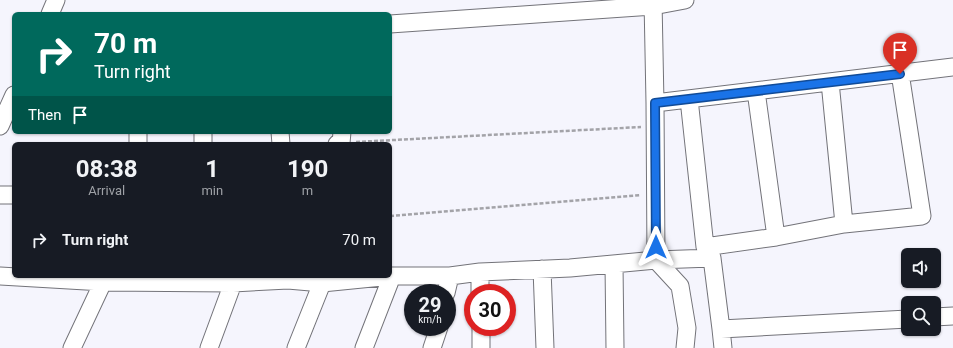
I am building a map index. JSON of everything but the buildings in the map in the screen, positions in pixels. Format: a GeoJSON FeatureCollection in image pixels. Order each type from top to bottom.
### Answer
{"type":"FeatureCollection","features":[{"type":"Feature","properties":{"kind":"street"},"geometry":{"type":"LineString","coordinates":[[51,12],[56,0]]}},
{"type":"Feature","properties":{"kind":"street"},"geometry":{"type":"LineString","coordinates":[[392,24],[685,0]]}},
{"type":"Feature","properties":{"kind":"street"},"geometry":{"type":"LineString","coordinates":[[653,3],[656,126],[656,260],[680,286],[687,328],[685,348]]}},
{"type":"Feature","properties":{"kind":"street"},"geometry":{"type":"LineString","coordinates":[[655,103],[953,67]]}},
{"type":"Feature","properties":{"kind":"street"},"geometry":{"type":"LineString","coordinates":[[689,99],[704,247],[776,237],[844,224],[922,216],[900,74]]}},
{"type":"Feature","properties":{"kind":"street"},"geometry":{"type":"LineString","coordinates":[[830,82],[844,224]]}},
{"type":"Feature","properties":{"kind":"street"},"geometry":{"type":"LineString","coordinates":[[756,91],[776,237]]}},
{"type":"Feature","properties":{"kind":"street"},"geometry":{"type":"LineString","coordinates":[[6,119],[12,101]]}},
{"type":"Feature","properties":{"kind":"street"},"geometry":{"type":"LineString","coordinates":[[0,195],[12,194]]}},
{"type":"Feature","properties":{"kind":"street"},"geometry":{"type":"LineString","coordinates":[[392,276],[450,276],[480,272],[542,269],[656,260],[712,258],[723,348]]}},
{"type":"Feature","properties":{"kind":"street"},"geometry":{"type":"LineString","coordinates":[[614,264],[615,348]]}},
{"type":"Feature","properties":{"kind":"street"},"geometry":{"type":"LineString","coordinates":[[542,269],[545,348]]}},
{"type":"Feature","properties":{"kind":"street"},"geometry":{"type":"LineString","coordinates":[[480,272],[480,284]]}},
{"type":"Feature","properties":{"kind":"street"},"geometry":{"type":"LineString","coordinates":[[0,276],[12,276]]}},
{"type":"Feature","properties":{"kind":"street"},"geometry":{"type":"LineString","coordinates":[[448,284],[450,276]]}},
{"type":"Feature","properties":{"kind":"street"},"geometry":{"type":"LineString","coordinates":[[66,278],[103,282],[144,279],[209,280],[233,283],[288,278],[322,283],[372,278]]}},
{"type":"Feature","properties":{"kind":"street"},"geometry":{"type":"LineString","coordinates":[[364,348],[391,278]]}},
{"type":"Feature","properties":{"kind":"street"},"geometry":{"type":"LineString","coordinates":[[72,348],[103,282]]}},
{"type":"Feature","properties":{"kind":"street"},"geometry":{"type":"LineString","coordinates":[[209,348],[233,283]]}},
{"type":"Feature","properties":{"kind":"street"},"geometry":{"type":"LineString","coordinates":[[296,348],[322,283]]}},
{"type":"Feature","properties":{"kind":"street"},"geometry":{"type":"LineString","coordinates":[[941,317],[953,316]]}},
{"type":"Feature","properties":{"kind":"street"},"geometry":{"type":"LineString","coordinates":[[720,329],[901,319]]}},
{"type":"Feature","properties":{"kind":"street"},"geometry":{"type":"LineString","coordinates":[[432,348],[436,336]]}},
{"type":"Feature","properties":{"kind":"street"},"geometry":{"type":"LineString","coordinates":[[481,336],[481,348]]}},
{"type":"Feature","properties":{"kind":"path"},"geometry":{"type":"LineString","coordinates":[[340,140],[656,126]]}},
{"type":"Feature","properties":{"kind":"path"},"geometry":{"type":"LineString","coordinates":[[392,216],[656,194]]}},
{"type":"Feature","properties":{"kind":"route"},"geometry":{"type":"LineString","coordinates":[[656,247],[655,103],[900,74]]}}]}
